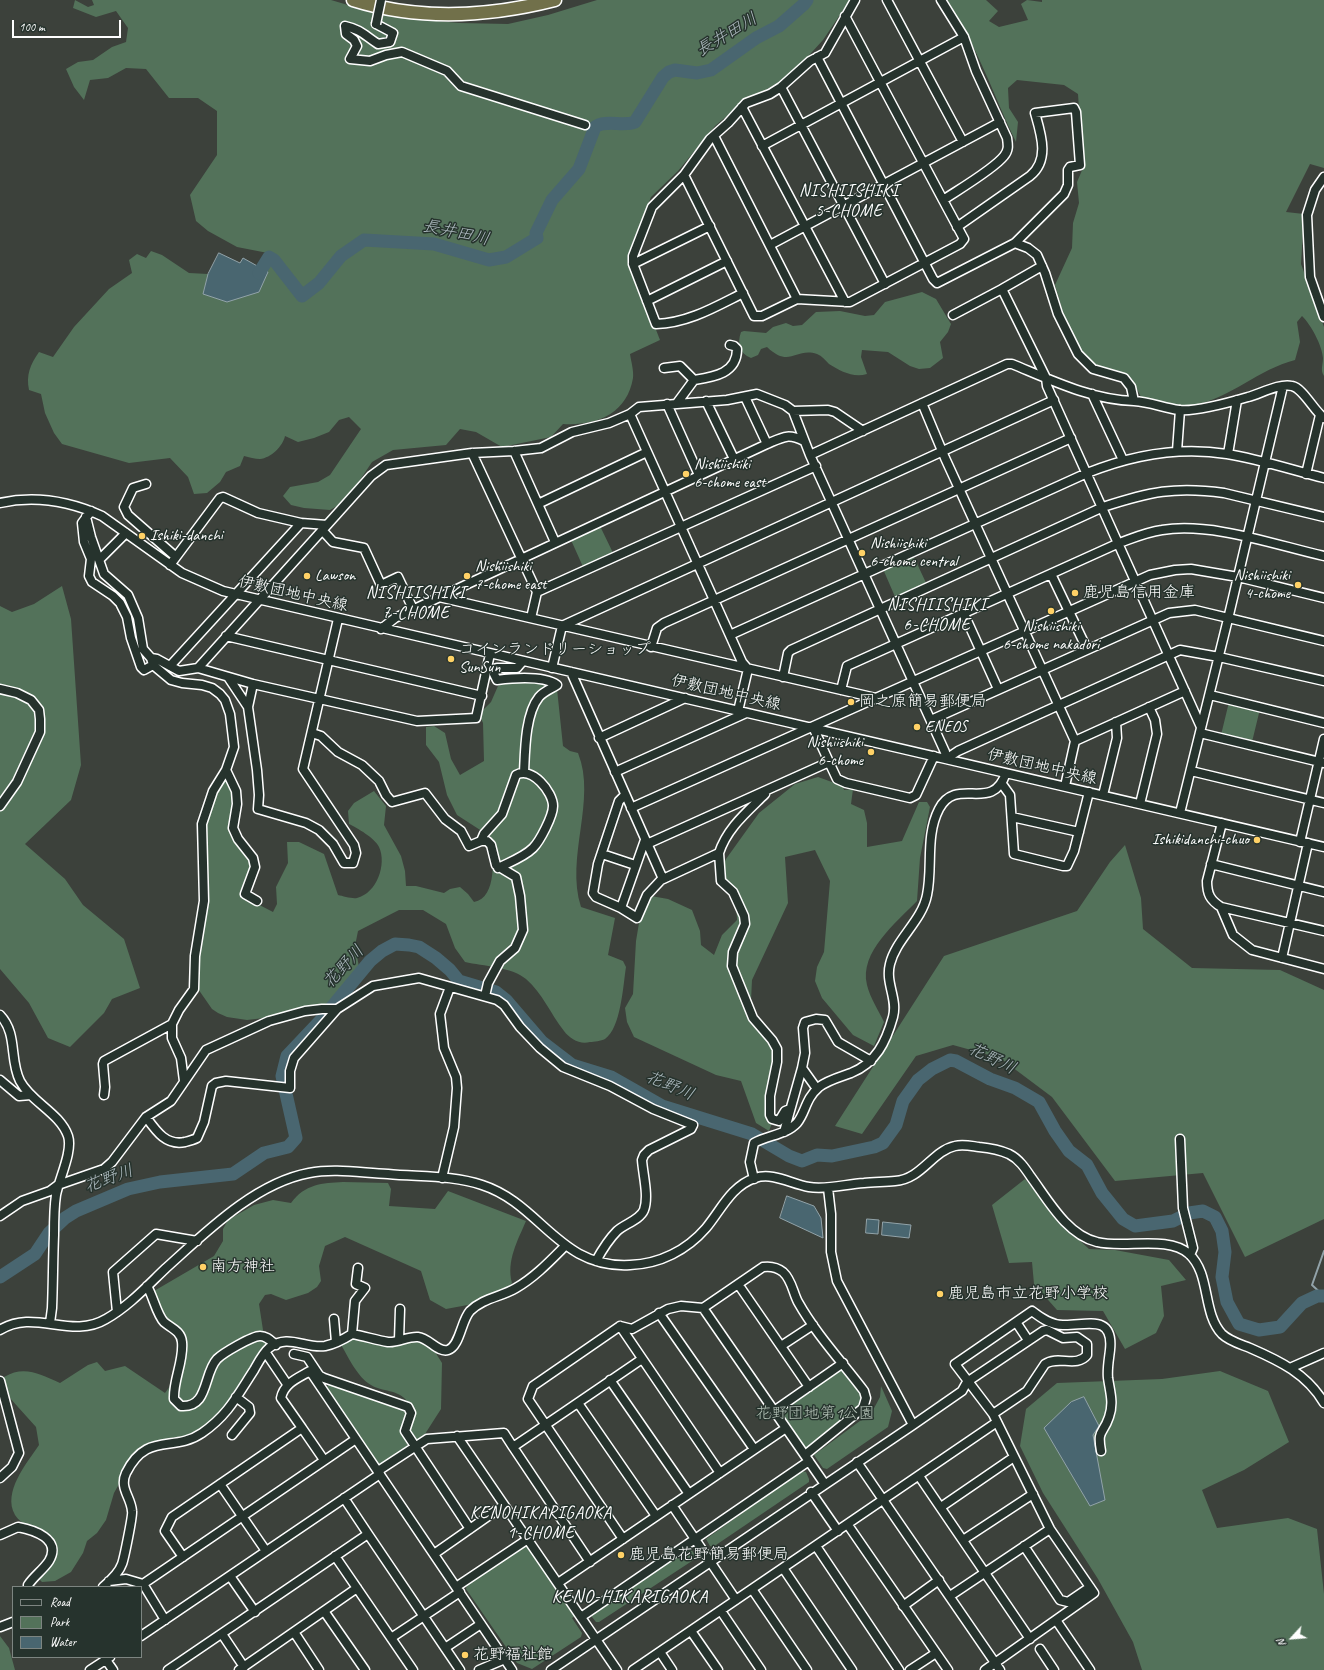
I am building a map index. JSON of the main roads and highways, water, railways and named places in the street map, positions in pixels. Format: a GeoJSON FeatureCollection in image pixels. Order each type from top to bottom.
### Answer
{"type":"FeatureCollection","features":[{"type":"Feature","properties":{"kind":"highway"},"geometry":{"type":"LineString","coordinates":[[353,0],[413,13],[450,15],[501,12],[555,0]]}},
{"type":"Feature","properties":{"kind":"water"},"geometry":{"type":"Polygon","coordinates":[[[219,253],[240,263],[243,258],[268,272],[259,292],[227,302],[203,294],[208,274],[219,253]]]}},
{"type":"Feature","properties":{"kind":"water"},"geometry":{"type":"Polygon","coordinates":[[[787,1196],[814,1206],[821,1218],[823,1238],[780,1218],[787,1196]]]}},
{"type":"Feature","properties":{"kind":"water"},"geometry":{"type":"Polygon","coordinates":[[[867,1219],[879,1220],[878,1234],[866,1233],[867,1219]]]}},
{"type":"Feature","properties":{"kind":"water"},"geometry":{"type":"Polygon","coordinates":[[[883,1222],[911,1225],[909,1238],[882,1235],[883,1222]]]}},
{"type":"Feature","properties":{"kind":"water"},"geometry":{"type":"Polygon","coordinates":[[[1084,1397],[1099,1426],[1093,1435],[1105,1500],[1090,1506],[1044,1428],[1071,1402],[1084,1397]]]}},
{"type":"Feature","properties":{"kind":"waterway","name":"長井田川"},"geometry":{"type":"LineString","coordinates":[[259,273],[269,257],[274,260],[302,296],[319,283],[341,256],[364,240],[434,244],[489,260],[506,257],[537,238],[536,233],[552,200],[579,169],[595,127],[609,123],[625,124],[635,122],[663,77],[669,72],[675,70],[697,73],[711,70],[756,38],[779,26],[807,0]]}},
{"type":"Feature","properties":{"kind":"waterway","name":"花野川"},"geometry":{"type":"LineString","coordinates":[[0,1277],[35,1254],[49,1233],[65,1218],[76,1211],[128,1189],[160,1182],[233,1174],[264,1153],[288,1147],[296,1138],[282,1076],[287,1056],[322,1019],[370,961],[382,951],[395,944],[419,947],[436,958],[450,970],[459,981],[496,992],[506,1000],[542,1042],[572,1065],[611,1077],[662,1106],[752,1134],[789,1156],[802,1161],[817,1155],[832,1156],[874,1147],[883,1143],[896,1125],[903,1101],[918,1080],[932,1069],[950,1060],[956,1061],[990,1079],[1015,1088],[1039,1102],[1055,1131],[1069,1151],[1087,1165],[1102,1193],[1123,1219],[1135,1226],[1173,1221],[1189,1213],[1203,1211],[1215,1217],[1222,1231],[1225,1252],[1222,1277],[1227,1302],[1239,1324],[1259,1330],[1280,1327],[1302,1303],[1317,1296],[1324,1296]]}},
{"type":"Feature","properties":{"kind":"waterway"},"geometry":{"type":"LineString","coordinates":[[1324,1251],[1312,1285],[1324,1296]]}},
{"type":"Feature","properties":{"kind":"place","name":"Nishiishiki 6-chome east"},"geometry":{"type":"Point","coordinates":[686,474]}},
{"type":"Feature","properties":{"kind":"place","name":"Ishiki-danchi"},"geometry":{"type":"Point","coordinates":[142,536]}},
{"type":"Feature","properties":{"kind":"place","name":"Nishiishiki 6-chome central"},"geometry":{"type":"Point","coordinates":[862,553]}},
{"type":"Feature","properties":{"kind":"place","name":"Lawson"},"geometry":{"type":"Point","coordinates":[307,576]}},
{"type":"Feature","properties":{"kind":"place","name":"Nishiishiki 7-chome east"},"geometry":{"type":"Point","coordinates":[467,576]}},
{"type":"Feature","properties":{"kind":"place","name":"Nishiishiki 4-chome"},"geometry":{"type":"Point","coordinates":[1298,585]}},
{"type":"Feature","properties":{"kind":"place","name":"鹿児島信用金庫"},"geometry":{"type":"Point","coordinates":[1075,593]}},
{"type":"Feature","properties":{"kind":"place","name":"Nishiishiki 6-chome nakadori"},"geometry":{"type":"Point","coordinates":[1051,611]}},
{"type":"Feature","properties":{"kind":"place","name":"コインランドリーショップ SunSun"},"geometry":{"type":"Point","coordinates":[451,659]}},
{"type":"Feature","properties":{"kind":"place","name":"岡之原簡易郵便局"},"geometry":{"type":"Point","coordinates":[851,702]}},
{"type":"Feature","properties":{"kind":"place","name":"ENEOS"},"geometry":{"type":"Point","coordinates":[917,727]}},
{"type":"Feature","properties":{"kind":"place","name":"Nishiishiki 6-chome"},"geometry":{"type":"Point","coordinates":[871,752]}},
{"type":"Feature","properties":{"kind":"place","name":"Ishikidanchi-chuo"},"geometry":{"type":"Point","coordinates":[1257,840]}},
{"type":"Feature","properties":{"kind":"place","name":"南方神社"},"geometry":{"type":"Point","coordinates":[203,1267]}},
{"type":"Feature","properties":{"kind":"place","name":"鹿児島市立花野小学校"},"geometry":{"type":"Point","coordinates":[940,1294]}},
{"type":"Feature","properties":{"kind":"place","name":"鹿児島花野簡易郵便局"},"geometry":{"type":"Point","coordinates":[621,1555]}},
{"type":"Feature","properties":{"kind":"place","name":"花野福祉館"},"geometry":{"type":"Point","coordinates":[465,1655]}},
{"type":"Feature","properties":{"kind":"district","name":"NISHIISHIKI 5-CHOME"},"geometry":{"type":"Point","coordinates":[849,202]}},
{"type":"Feature","properties":{"kind":"district","name":"NISHIISHIKI 7-CHOME"},"geometry":{"type":"Point","coordinates":[416,604]}},
{"type":"Feature","properties":{"kind":"district","name":"NISHIISHIKI 6-CHOME"},"geometry":{"type":"Point","coordinates":[937,616]}},
{"type":"Feature","properties":{"kind":"district","name":"KENOHIKARIGAOKA 1-CHOME"},"geometry":{"type":"Point","coordinates":[541,1524]}},
{"type":"Feature","properties":{"kind":"district","name":"KENO-HIKARIGAOKA"},"geometry":{"type":"Point","coordinates":[630,1597]}},
{"type":"Feature","properties":{"kind":"park label","name":"花野団地第1公園"},"geometry":{"type":"Point","coordinates":[815,1414]}}]}
